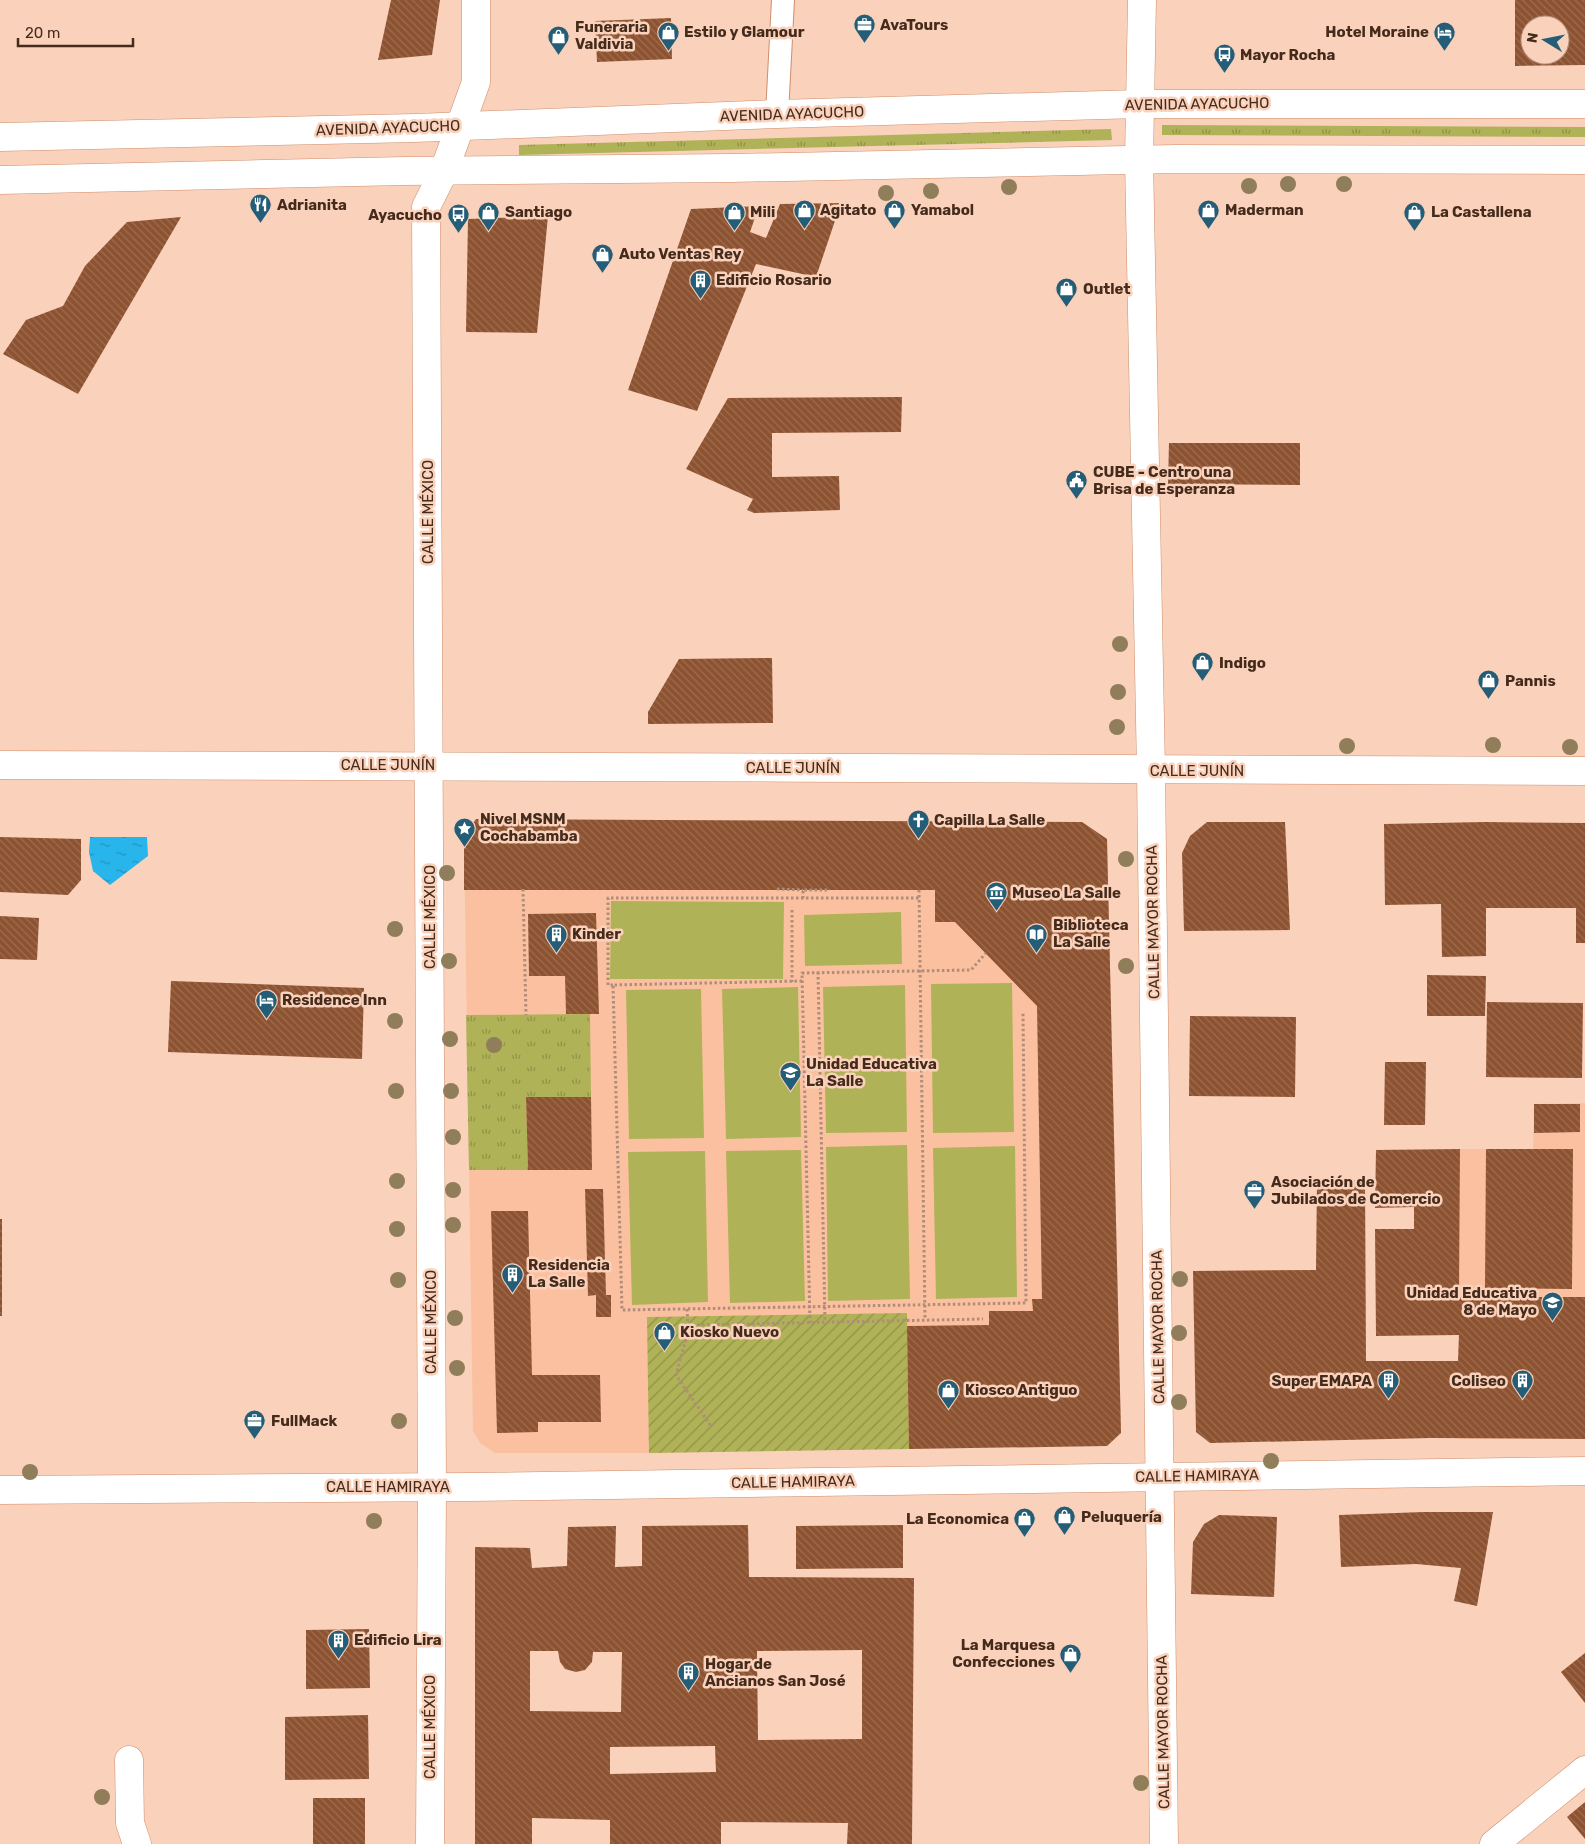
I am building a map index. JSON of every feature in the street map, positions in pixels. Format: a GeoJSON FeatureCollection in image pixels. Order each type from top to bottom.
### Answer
{"type":"FeatureCollection","features":[{"type":"Feature","properties":{"kind":"street","name":"CALLE MÉXICO"},"geometry":{"type":"LineString","coordinates":[[430,1844],[432,1487],[426,208],[444,171],[476,82],[476,0]]}},
{"type":"Feature","properties":{"kind":"street","name":"CALLE MAYOR ROCHA"},"geometry":{"type":"LineString","coordinates":[[1142,0],[1139,159],[1151,771],[1164,1844]]}},
{"type":"Feature","properties":{"kind":"street","name":"AVENIDA AYACUCHO"},"geometry":{"type":"LineString","coordinates":[[0,137],[405,129],[777,114],[1139,104],[1585,104]]}},
{"type":"Feature","properties":{"kind":"street"},"geometry":{"type":"LineString","coordinates":[[0,180],[444,171],[742,168],[1139,159],[1585,160]]}},
{"type":"Feature","properties":{"kind":"street","name":"CALLE JUNÍN"},"geometry":{"type":"LineString","coordinates":[[0,765],[430,765],[1151,771],[1585,771]]}},
{"type":"Feature","properties":{"kind":"street","name":"CALLE HAMIRAYA"},"geometry":{"type":"LineString","coordinates":[[0,1490],[432,1487],[1585,1470]]}},
{"type":"Feature","properties":{"kind":"street"},"geometry":{"type":"LineString","coordinates":[[129,1760],[130,1823],[137,1844]]}},
{"type":"Feature","properties":{"kind":"street"},"geometry":{"type":"LineString","coordinates":[[1494,1844],[1585,1770]]}},
{"type":"Feature","properties":{"kind":"lane"},"geometry":{"type":"LineString","coordinates":[[777,114],[783,0]]}},
{"type":"Feature","properties":{"kind":"path"},"geometry":{"type":"LineString","coordinates":[[524,889],[526,1015]]}},
{"type":"Feature","properties":{"kind":"path"},"geometry":{"type":"LineString","coordinates":[[777,889],[827,890]]}},
{"type":"Feature","properties":{"kind":"path"},"geometry":{"type":"LineString","coordinates":[[803,890],[803,898]]}},
{"type":"Feature","properties":{"kind":"path"},"geometry":{"type":"LineString","coordinates":[[919,890],[925,1320]]}},
{"type":"Feature","properties":{"kind":"path"},"geometry":{"type":"LineString","coordinates":[[802,981],[608,985],[608,898],[919,898]]}},
{"type":"Feature","properties":{"kind":"path"},"geometry":{"type":"LineString","coordinates":[[792,910],[792,982]]}},
{"type":"Feature","properties":{"kind":"path"},"geometry":{"type":"LineString","coordinates":[[810,1323],[802,973],[971,970],[986,953]]}},
{"type":"Feature","properties":{"kind":"path"},"geometry":{"type":"LineString","coordinates":[[818,972],[825,1322]]}},
{"type":"Feature","properties":{"kind":"path"},"geometry":{"type":"LineString","coordinates":[[614,985],[622,1310],[1026,1303],[1023,1012]]}},
{"type":"Feature","properties":{"kind":"path"},"geometry":{"type":"LineString","coordinates":[[687,1309],[688,1332],[676,1375],[711,1426]]}},
{"type":"Feature","properties":{"kind":"path"},"geometry":{"type":"LineString","coordinates":[[688,1325],[983,1319]]}},
{"type":"Feature","properties":{"kind":"shaded area","name":"Unidad Educativa La Salle"},"geometry":{"type":"Polygon","coordinates":[[[476,819],[1082,822],[1107,839],[1121,1433],[991,1447],[649,1453],[495,1453],[480,1443],[473,1431],[464,836],[476,819]]]}},
{"type":"Feature","properties":{"kind":"shaded area"},"geometry":{"type":"Polygon","coordinates":[[[1585,1103],[1585,1439],[1458,1439],[1460,1149],[1533,1149],[1534,1104],[1585,1103]]]}},
{"type":"Feature","properties":{"kind":"green space"},"geometry":{"type":"Polygon","coordinates":[[[1162,125],[1585,127],[1585,137],[1162,135],[1162,125]]]}},
{"type":"Feature","properties":{"kind":"green space"},"geometry":{"type":"Polygon","coordinates":[[[1111,129],[1112,140],[519,155],[519,145],[1111,129]]]}},
{"type":"Feature","properties":{"kind":"green space"},"geometry":{"type":"Polygon","coordinates":[[[611,901],[784,902],[783,979],[610,979],[611,901]]]}},
{"type":"Feature","properties":{"kind":"green space"},"geometry":{"type":"Polygon","coordinates":[[[901,912],[902,964],[805,966],[804,915],[901,912]]]}},
{"type":"Feature","properties":{"kind":"green space"},"geometry":{"type":"Polygon","coordinates":[[[1012,983],[1014,1132],[933,1133],[931,984],[1012,983]]]}},
{"type":"Feature","properties":{"kind":"green space"},"geometry":{"type":"Polygon","coordinates":[[[905,985],[907,1132],[826,1133],[823,987],[905,985]]]}},
{"type":"Feature","properties":{"kind":"green space"},"geometry":{"type":"Polygon","coordinates":[[[798,987],[801,1137],[726,1139],[722,989],[798,987]]]}},
{"type":"Feature","properties":{"kind":"green space"},"geometry":{"type":"Polygon","coordinates":[[[701,989],[704,1138],[629,1139],[626,990],[701,989]]]}},
{"type":"Feature","properties":{"kind":"green space"},"geometry":{"type":"Polygon","coordinates":[[[590,1014],[591,1097],[526,1097],[528,1170],[469,1170],[466,1015],[590,1014]]]}},
{"type":"Feature","properties":{"kind":"green space"},"geometry":{"type":"Polygon","coordinates":[[[907,1145],[910,1299],[828,1301],[826,1147],[907,1145]]]}},
{"type":"Feature","properties":{"kind":"green space"},"geometry":{"type":"Polygon","coordinates":[[[1015,1146],[1017,1297],[936,1299],[933,1148],[1015,1146]]]}},
{"type":"Feature","properties":{"kind":"green space"},"geometry":{"type":"Polygon","coordinates":[[[801,1150],[805,1301],[730,1303],[726,1151],[801,1150]]]}},
{"type":"Feature","properties":{"kind":"green space"},"geometry":{"type":"Polygon","coordinates":[[[705,1151],[708,1302],[632,1305],[628,1152],[705,1151]]]}},
{"type":"Feature","properties":{"kind":"green space"},"geometry":{"type":"Polygon","coordinates":[[[907,1313],[909,1449],[649,1453],[647,1317],[907,1313]]]}},
{"type":"Feature","properties":{"kind":"water"},"geometry":{"type":"Polygon","coordinates":[[[90,837],[147,837],[148,856],[110,885],[93,871],[89,852],[90,837]]]}},
{"type":"Feature","properties":{"kind":"building"},"geometry":{"type":"Polygon","coordinates":[[[391,0],[440,0],[432,55],[378,60],[391,0]]]}},
{"type":"Feature","properties":{"kind":"building"},"geometry":{"type":"Polygon","coordinates":[[[1515,0],[1585,0],[1585,65],[1515,66],[1515,0]]]}},
{"type":"Feature","properties":{"kind":"building"},"geometry":{"type":"Polygon","coordinates":[[[671,18],[672,59],[597,62],[595,21],[671,18]]]}},
{"type":"Feature","properties":{"kind":"building","name":"Edificio Rosario"},"geometry":{"type":"Polygon","coordinates":[[[841,203],[816,277],[756,264],[697,411],[628,390],[691,209],[759,206],[750,232],[766,238],[780,204],[841,203]]]}},
{"type":"Feature","properties":{"kind":"building"},"geometry":{"type":"Polygon","coordinates":[[[548,216],[537,333],[466,332],[468,219],[548,216]]]}},
{"type":"Feature","properties":{"kind":"building"},"geometry":{"type":"Polygon","coordinates":[[[181,217],[78,394],[3,354],[26,320],[63,306],[85,266],[127,222],[181,217]]]}},
{"type":"Feature","properties":{"kind":"building"},"geometry":{"type":"Polygon","coordinates":[[[902,397],[901,432],[772,433],[772,477],[839,476],[840,510],[754,513],[747,510],[753,499],[686,469],[728,398],[902,397]]]}},
{"type":"Feature","properties":{"kind":"building"},"geometry":{"type":"Polygon","coordinates":[[[1169,443],[1300,443],[1300,485],[1168,484],[1169,443]]]}},
{"type":"Feature","properties":{"kind":"building"},"geometry":{"type":"Polygon","coordinates":[[[772,658],[773,723],[648,724],[648,712],[679,659],[772,658]]]}},
{"type":"Feature","properties":{"kind":"building"},"geometry":{"type":"Polygon","coordinates":[[[476,819],[1082,822],[1107,839],[1121,1433],[1107,1446],[909,1449],[907,1326],[989,1325],[989,1311],[1033,1311],[1032,1299],[1042,1299],[1037,1006],[955,922],[935,922],[935,890],[464,890],[464,836],[476,819]]]}},
{"type":"Feature","properties":{"kind":"building"},"geometry":{"type":"Polygon","coordinates":[[[1207,822],[1285,822],[1290,930],[1184,931],[1182,853],[1190,836],[1207,822]]]}},
{"type":"Feature","properties":{"kind":"building"},"geometry":{"type":"Polygon","coordinates":[[[1585,823],[1585,943],[1576,943],[1576,908],[1486,908],[1486,956],[1442,957],[1441,904],[1385,905],[1384,824],[1585,823]]]}},
{"type":"Feature","properties":{"kind":"building"},"geometry":{"type":"Polygon","coordinates":[[[0,837],[81,839],[81,880],[68,895],[0,892],[0,837]]]}},
{"type":"Feature","properties":{"kind":"building","name":"Kinder"},"geometry":{"type":"Polygon","coordinates":[[[596,913],[599,1014],[566,1014],[565,976],[529,976],[528,914],[596,913]]]}},
{"type":"Feature","properties":{"kind":"building"},"geometry":{"type":"Polygon","coordinates":[[[0,916],[39,918],[37,960],[0,959],[0,916]]]}},
{"type":"Feature","properties":{"kind":"building"},"geometry":{"type":"Polygon","coordinates":[[[1427,975],[1486,976],[1485,1016],[1427,1016],[1427,975]]]}},
{"type":"Feature","properties":{"kind":"building"},"geometry":{"type":"Polygon","coordinates":[[[171,981],[364,988],[362,1059],[168,1052],[171,981]]]}},
{"type":"Feature","properties":{"kind":"building"},"geometry":{"type":"Polygon","coordinates":[[[1487,1002],[1583,1003],[1582,1078],[1486,1077],[1487,1002]]]}},
{"type":"Feature","properties":{"kind":"building"},"geometry":{"type":"Polygon","coordinates":[[[1190,1016],[1296,1017],[1295,1097],[1189,1096],[1190,1016]]]}},
{"type":"Feature","properties":{"kind":"building"},"geometry":{"type":"Polygon","coordinates":[[[1385,1062],[1426,1062],[1425,1125],[1384,1125],[1385,1062]]]}},
{"type":"Feature","properties":{"kind":"building"},"geometry":{"type":"Polygon","coordinates":[[[526,1097],[591,1097],[592,1170],[528,1170],[526,1097]]]}},
{"type":"Feature","properties":{"kind":"building"},"geometry":{"type":"Polygon","coordinates":[[[1534,1104],[1580,1104],[1580,1132],[1534,1133],[1534,1104]]]}},
{"type":"Feature","properties":{"kind":"building"},"geometry":{"type":"Polygon","coordinates":[[[1460,1149],[1459,1297],[1585,1297],[1585,1439],[1431,1438],[1210,1443],[1196,1432],[1193,1271],[1316,1270],[1317,1180],[1365,1180],[1366,1361],[1458,1361],[1459,1335],[1376,1336],[1375,1229],[1414,1229],[1414,1207],[1375,1208],[1376,1150],[1460,1149]]]}},
{"type":"Feature","properties":{"kind":"building"},"geometry":{"type":"Polygon","coordinates":[[[1486,1149],[1573,1149],[1572,1289],[1485,1288],[1486,1149]]]}},
{"type":"Feature","properties":{"kind":"building"},"geometry":{"type":"Polygon","coordinates":[[[585,1189],[603,1189],[606,1295],[611,1295],[611,1317],[596,1317],[596,1295],[588,1296],[585,1189]]]}},
{"type":"Feature","properties":{"kind":"building","name":"Residencia La Salle"},"geometry":{"type":"Polygon","coordinates":[[[491,1211],[528,1211],[532,1375],[600,1375],[601,1422],[538,1422],[538,1432],[497,1433],[491,1211]]]}},
{"type":"Feature","properties":{"kind":"building"},"geometry":{"type":"Polygon","coordinates":[[[0,1219],[2,1219],[2,1316],[0,1316],[0,1219]]]}},
{"type":"Feature","properties":{"kind":"building"},"geometry":{"type":"Polygon","coordinates":[[[1493,1512],[1477,1606],[1454,1601],[1461,1568],[1416,1564],[1341,1567],[1339,1515],[1493,1512]]]}},
{"type":"Feature","properties":{"kind":"building"},"geometry":{"type":"Polygon","coordinates":[[[1219,1515],[1277,1517],[1274,1597],[1191,1594],[1193,1542],[1204,1524],[1219,1515]]]}},
{"type":"Feature","properties":{"kind":"building","name":"Hogar de Ancianos San José"},"geometry":{"type":"Polygon","coordinates":[[[748,1525],[749,1577],[914,1578],[912,1844],[847,1844],[848,1823],[721,1822],[721,1844],[610,1844],[610,1820],[532,1818],[532,1844],[475,1844],[475,1547],[530,1548],[532,1568],[567,1566],[568,1527],[616,1526],[615,1567],[642,1566],[642,1526],[748,1525]],[[862,1650],[757,1651],[758,1740],[862,1739],[862,1650]],[[530,1651],[530,1711],[621,1712],[622,1652],[593,1652],[592,1662],[585,1670],[576,1672],[565,1669],[560,1662],[558,1651],[530,1651]],[[715,1746],[610,1747],[610,1774],[716,1772],[715,1746]]]}},
{"type":"Feature","properties":{"kind":"building"},"geometry":{"type":"Polygon","coordinates":[[[903,1525],[903,1568],[796,1569],[796,1526],[903,1525]]]}},
{"type":"Feature","properties":{"kind":"building","name":"Edificio Lira"},"geometry":{"type":"Polygon","coordinates":[[[369,1629],[370,1688],[306,1689],[306,1630],[369,1629]]]}},
{"type":"Feature","properties":{"kind":"building"},"geometry":{"type":"Polygon","coordinates":[[[1585,1653],[1585,1703],[1561,1672],[1585,1653]]]}},
{"type":"Feature","properties":{"kind":"building"},"geometry":{"type":"Polygon","coordinates":[[[368,1715],[369,1779],[285,1780],[285,1717],[368,1715]]]}},
{"type":"Feature","properties":{"kind":"building"},"geometry":{"type":"Polygon","coordinates":[[[313,1798],[365,1798],[365,1844],[313,1844],[313,1798]]]}},
{"type":"Feature","properties":{"kind":"building"},"geometry":{"type":"Polygon","coordinates":[[[1585,1802],[1585,1839],[1567,1817],[1585,1802]]]}},
{"type":"Feature","properties":{"kind":"place","name":"AvaTours"},"geometry":{"type":"Point","coordinates":[864,44]}},
{"type":"Feature","properties":{"kind":"place","name":"Estilo y Glamour"},"geometry":{"type":"Point","coordinates":[668,51]}},
{"type":"Feature","properties":{"kind":"place","name":"Hotel Moraine"},"geometry":{"type":"Point","coordinates":[1445,51]}},
{"type":"Feature","properties":{"kind":"place","name":"Funeraria Valdivia"},"geometry":{"type":"Point","coordinates":[559,55]}},
{"type":"Feature","properties":{"kind":"place","name":"Mayor Rocha"},"geometry":{"type":"Point","coordinates":[1224,74]}},
{"type":"Feature","properties":{"kind":"place","name":"Adrianita"},"geometry":{"type":"Point","coordinates":[261,224]}},
{"type":"Feature","properties":{"kind":"place","name":"Agitato"},"geometry":{"type":"Point","coordinates":[804,229]}},
{"type":"Feature","properties":{"kind":"place","name":"Yamabol"},"geometry":{"type":"Point","coordinates":[895,229]}},
{"type":"Feature","properties":{"kind":"place","name":"Maderman"},"geometry":{"type":"Point","coordinates":[1209,229]}},
{"type":"Feature","properties":{"kind":"place","name":"Santiago"},"geometry":{"type":"Point","coordinates":[489,231]}},
{"type":"Feature","properties":{"kind":"place","name":"Mili"},"geometry":{"type":"Point","coordinates":[734,231]}},
{"type":"Feature","properties":{"kind":"place","name":"La Castallena"},"geometry":{"type":"Point","coordinates":[1415,231]}},
{"type":"Feature","properties":{"kind":"place","name":"Ayacucho"},"geometry":{"type":"Point","coordinates":[458,234]}},
{"type":"Feature","properties":{"kind":"place","name":"Auto Ventas Rey"},"geometry":{"type":"Point","coordinates":[603,273]}},
{"type":"Feature","properties":{"kind":"place","name":"Edificio Rosario"},"geometry":{"type":"Point","coordinates":[700,299]}},
{"type":"Feature","properties":{"kind":"place","name":"Outlet"},"geometry":{"type":"Point","coordinates":[1067,308]}},
{"type":"Feature","properties":{"kind":"place","name":"CUBE - Centro una Brisa de Esperanza"},"geometry":{"type":"Point","coordinates":[1077,500]}},
{"type":"Feature","properties":{"kind":"place","name":"Indigo"},"geometry":{"type":"Point","coordinates":[1203,682]}},
{"type":"Feature","properties":{"kind":"place","name":"Pannis"},"geometry":{"type":"Point","coordinates":[1489,700]}},
{"type":"Feature","properties":{"kind":"place","name":"Capilla La Salle"},"geometry":{"type":"Point","coordinates":[918,839]}},
{"type":"Feature","properties":{"kind":"place","name":"Nivel MSNM Cochabamba"},"geometry":{"type":"Point","coordinates":[464,847]}},
{"type":"Feature","properties":{"kind":"place","name":"Museo La Salle"},"geometry":{"type":"Point","coordinates":[996,912]}},
{"type":"Feature","properties":{"kind":"place","name":"Kinder"},"geometry":{"type":"Point","coordinates":[556,953]}},
{"type":"Feature","properties":{"kind":"place","name":"Biblioteca La Salle"},"geometry":{"type":"Point","coordinates":[1037,953]}},
{"type":"Feature","properties":{"kind":"place","name":"Residence Inn"},"geometry":{"type":"Point","coordinates":[266,1019]}},
{"type":"Feature","properties":{"kind":"place","name":"Unidad Educativa La Salle"},"geometry":{"type":"Point","coordinates":[790,1092]}},
{"type":"Feature","properties":{"kind":"place","name":"Asociación de Jubilados de Comercio"},"geometry":{"type":"Point","coordinates":[1255,1210]}},
{"type":"Feature","properties":{"kind":"place","name":"Residencia La Salle"},"geometry":{"type":"Point","coordinates":[512,1293]}},
{"type":"Feature","properties":{"kind":"place","name":"Unidad Educativa 8 de Mayo"},"geometry":{"type":"Point","coordinates":[1553,1321]}},
{"type":"Feature","properties":{"kind":"place","name":"Kiosko Nuevo"},"geometry":{"type":"Point","coordinates":[664,1351]}},
{"type":"Feature","properties":{"kind":"place","name":"Super EMAPA"},"geometry":{"type":"Point","coordinates":[1388,1400]}},
{"type":"Feature","properties":{"kind":"place","name":"Coliseo"},"geometry":{"type":"Point","coordinates":[1522,1400]}},
{"type":"Feature","properties":{"kind":"place","name":"Kiosco Antiguo"},"geometry":{"type":"Point","coordinates":[949,1409]}},
{"type":"Feature","properties":{"kind":"place","name":"FullMack"},"geometry":{"type":"Point","coordinates":[255,1440]}},
{"type":"Feature","properties":{"kind":"place","name":"Peluquería"},"geometry":{"type":"Point","coordinates":[1065,1536]}},
{"type":"Feature","properties":{"kind":"place","name":"La Economica"},"geometry":{"type":"Point","coordinates":[1025,1538]}},
{"type":"Feature","properties":{"kind":"place","name":"Edificio Lira"},"geometry":{"type":"Point","coordinates":[338,1659]}},
{"type":"Feature","properties":{"kind":"place","name":"La Marquesa Confecciones"},"geometry":{"type":"Point","coordinates":[1071,1673]}},
{"type":"Feature","properties":{"kind":"place","name":"Hogar de Ancianos San José"},"geometry":{"type":"Point","coordinates":[689,1692]}}]}
